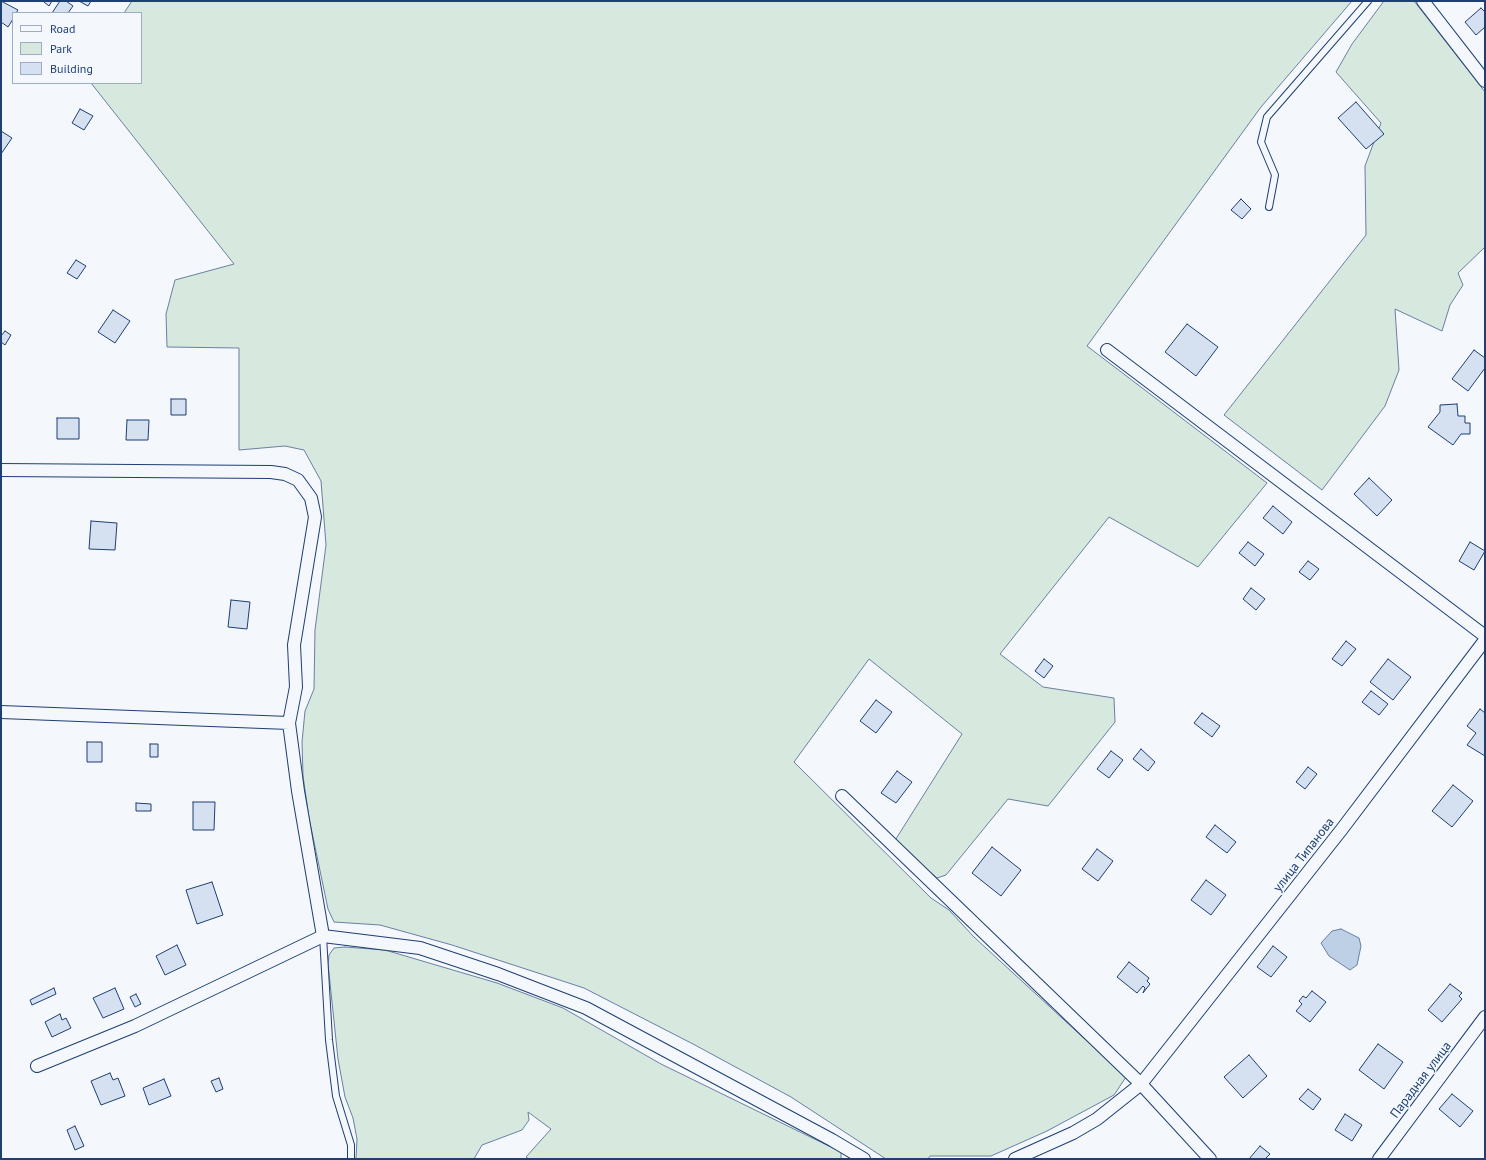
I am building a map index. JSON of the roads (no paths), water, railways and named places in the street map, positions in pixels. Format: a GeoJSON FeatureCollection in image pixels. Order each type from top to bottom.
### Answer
{"type":"FeatureCollection","features":[{"type":"Feature","properties":{"kind":"street"},"geometry":{"type":"LineString","coordinates":[[1423,1],[1485,81]]}},
{"type":"Feature","properties":{"kind":"street"},"geometry":{"type":"LineString","coordinates":[[1106,350],[1485,636]]}},
{"type":"Feature","properties":{"kind":"street"},"geometry":{"type":"LineString","coordinates":[[1,470],[271,472],[285,474],[298,480],[311,498],[315,517],[294,645],[296,687],[289,724],[298,791],[323,936]]}},
{"type":"Feature","properties":{"kind":"street","name":"улица Типанова"},"geometry":{"type":"LineString","coordinates":[[1015,1159],[1073,1133],[1097,1120],[1141,1084],[1342,829],[1485,640]]}},
{"type":"Feature","properties":{"kind":"street"},"geometry":{"type":"LineString","coordinates":[[1,712],[289,724]]}},
{"type":"Feature","properties":{"kind":"street"},"geometry":{"type":"LineString","coordinates":[[842,796],[1141,1084],[1210,1159]]}},
{"type":"Feature","properties":{"kind":"street"},"geometry":{"type":"LineString","coordinates":[[37,1066],[135,1026],[323,936],[420,948],[498,974],[586,1008],[825,1136],[864,1159]]}},
{"type":"Feature","properties":{"kind":"street","name":"Парадная улица"},"geometry":{"type":"LineString","coordinates":[[1379,1159],[1485,1017]]}},
{"type":"Feature","properties":{"kind":"lane"},"geometry":{"type":"LineString","coordinates":[[1269,207],[1275,175],[1261,142],[1267,117],[1368,1]]}},
{"type":"Feature","properties":{"kind":"lane"},"geometry":{"type":"LineString","coordinates":[[323,936],[332,1064],[336,1096],[351,1144],[351,1159]]}},
{"type":"Feature","properties":{"kind":"water"},"geometry":{"type":"Polygon","coordinates":[[[1341,929],[1359,938],[1361,946],[1357,965],[1350,970],[1329,956],[1321,943],[1332,931],[1341,929]]]}}]}
